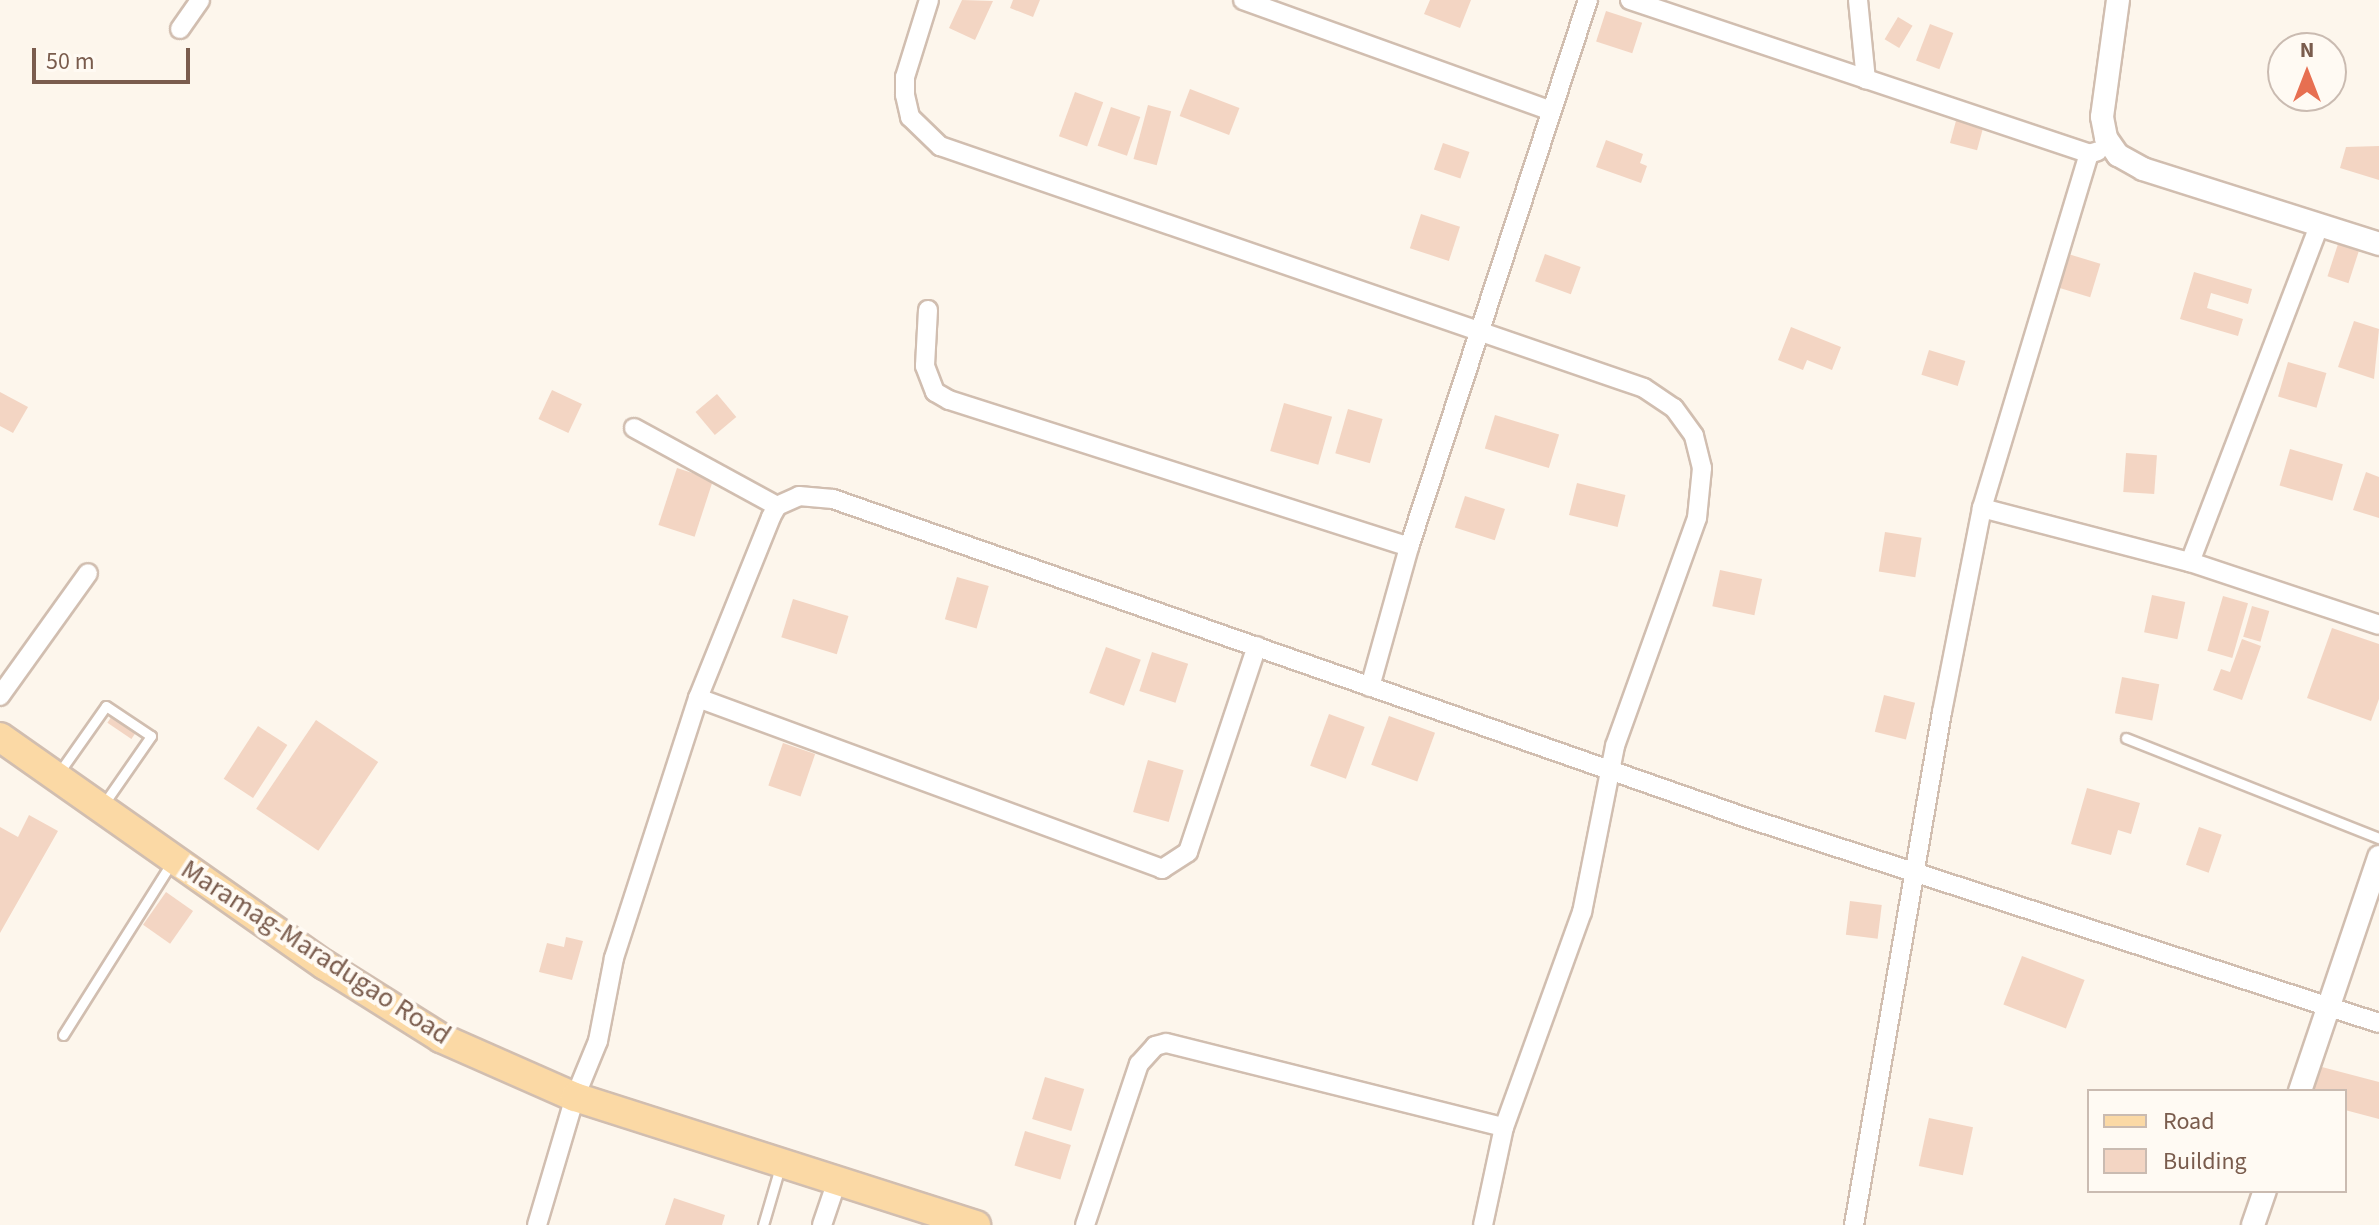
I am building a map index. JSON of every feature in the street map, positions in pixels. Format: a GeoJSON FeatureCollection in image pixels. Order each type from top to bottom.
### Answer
{"type":"FeatureCollection","features":[{"type":"Feature","properties":{"kind":"main road","name":"Maramag-Maradugao Road"},"geometry":{"type":"LineString","coordinates":[[0,737],[325,965],[441,1038],[575,1097],[976,1225]]}},
{"type":"Feature","properties":{"kind":"street"},"geometry":{"type":"LineString","coordinates":[[180,29],[200,0]]}},
{"type":"Feature","properties":{"kind":"street"},"geometry":{"type":"LineString","coordinates":[[929,0],[905,77],[905,95],[910,117],[924,136],[940,146],[1478,329],[1663,398],[1686,422],[1699,449],[1702,495],[1697,518],[1608,770],[1582,912],[1504,1127],[1483,1225]]}},
{"type":"Feature","properties":{"kind":"street"},"geometry":{"type":"LineString","coordinates":[[1243,0],[1551,111]]}},
{"type":"Feature","properties":{"kind":"street"},"geometry":{"type":"LineString","coordinates":[[1370,687],[1409,547],[1478,329],[1588,0]]}},
{"type":"Feature","properties":{"kind":"street"},"geometry":{"type":"LineString","coordinates":[[1630,0],[2089,154],[2112,147]]}},
{"type":"Feature","properties":{"kind":"street"},"geometry":{"type":"LineString","coordinates":[[1858,0],[1866,80]]}},
{"type":"Feature","properties":{"kind":"street"},"geometry":{"type":"LineString","coordinates":[[2118,0],[2102,117],[2112,147],[2143,169],[2379,244]]}},
{"type":"Feature","properties":{"kind":"street"},"geometry":{"type":"LineString","coordinates":[[1854,1225],[1917,875],[1942,712],[1982,508],[2089,154]]}},
{"type":"Feature","properties":{"kind":"street"},"geometry":{"type":"LineString","coordinates":[[2190,562],[2319,226]]}},
{"type":"Feature","properties":{"kind":"street"},"geometry":{"type":"LineString","coordinates":[[928,310],[925,366],[935,392],[949,400],[1409,547]]}},
{"type":"Feature","properties":{"kind":"street"},"geometry":{"type":"LineString","coordinates":[[634,428],[777,506]]}},
{"type":"Feature","properties":{"kind":"street"},"geometry":{"type":"LineString","coordinates":[[537,1225],[575,1097],[598,1041],[618,943],[698,698],[777,506],[799,496],[833,499],[1917,875],[2379,1023]]}},
{"type":"Feature","properties":{"kind":"street"},"geometry":{"type":"LineString","coordinates":[[1982,508],[2190,562],[2379,625]]}},
{"type":"Feature","properties":{"kind":"street"},"geometry":{"type":"LineString","coordinates":[[0,696],[88,573]]}},
{"type":"Feature","properties":{"kind":"street"},"geometry":{"type":"LineString","coordinates":[[698,698],[1162,869],[1188,852],[1257,646]]}},
{"type":"Feature","properties":{"kind":"street"},"geometry":{"type":"LineString","coordinates":[[2301,1089],[2379,857]]}},
{"type":"Feature","properties":{"kind":"street"},"geometry":{"type":"LineString","coordinates":[[1085,1225],[1139,1064],[1166,1043],[1504,1127]]}},
{"type":"Feature","properties":{"kind":"street"},"geometry":{"type":"LineString","coordinates":[[822,1225],[837,1181]]}},
{"type":"Feature","properties":{"kind":"street"},"geometry":{"type":"LineString","coordinates":[[2253,1225],[2264,1193]]}},
{"type":"Feature","properties":{"kind":"lane"},"geometry":{"type":"LineString","coordinates":[[57,777],[106,706],[151,736],[101,808]]}},
{"type":"Feature","properties":{"kind":"lane"},"geometry":{"type":"LineString","coordinates":[[2126,738],[2379,838]]}},
{"type":"Feature","properties":{"kind":"lane"},"geometry":{"type":"LineString","coordinates":[[63,1035],[174,859]]}},
{"type":"Feature","properties":{"kind":"lane"},"geometry":{"type":"LineString","coordinates":[[763,1225],[781,1163]]}},
{"type":"Feature","properties":{"kind":"building"},"geometry":{"type":"Polygon","coordinates":[[[962,0],[993,1],[975,40],[949,28],[962,0]]]}},
{"type":"Feature","properties":{"kind":"building"},"geometry":{"type":"Polygon","coordinates":[[[1013,0],[1040,0],[1033,17],[1010,8],[1013,0]]]}},
{"type":"Feature","properties":{"kind":"building"},"geometry":{"type":"Polygon","coordinates":[[[1430,0],[1471,0],[1460,28],[1424,14],[1430,0]]]}},
{"type":"Feature","properties":{"kind":"building"},"geometry":{"type":"Polygon","coordinates":[[[1606,11],[1642,23],[1632,53],[1596,41],[1606,11]]]}},
{"type":"Feature","properties":{"kind":"building"},"geometry":{"type":"Polygon","coordinates":[[[1898,17],[1913,26],[1899,48],[1885,39],[1898,17]]]}},
{"type":"Feature","properties":{"kind":"building"},"geometry":{"type":"Polygon","coordinates":[[[1930,24],[1953,33],[1939,69],[1916,60],[1930,24]]]}},
{"type":"Feature","properties":{"kind":"building"},"geometry":{"type":"Polygon","coordinates":[[[1190,89],[1239,108],[1229,135],[1180,116],[1190,89]]]}},
{"type":"Feature","properties":{"kind":"building"},"geometry":{"type":"Polygon","coordinates":[[[1075,92],[1103,102],[1087,146],[1059,136],[1075,92]]]}},
{"type":"Feature","properties":{"kind":"building"},"geometry":{"type":"Polygon","coordinates":[[[1148,105],[1171,111],[1157,165],[1134,159],[1148,105]]]}},
{"type":"Feature","properties":{"kind":"building"},"geometry":{"type":"Polygon","coordinates":[[[1111,107],[1140,117],[1127,156],[1098,146],[1111,107]]]}},
{"type":"Feature","properties":{"kind":"building"},"geometry":{"type":"Polygon","coordinates":[[[1957,117],[1984,124],[1977,150],[1950,143],[1957,117]]]}},
{"type":"Feature","properties":{"kind":"building"},"geometry":{"type":"Polygon","coordinates":[[[1606,140],[1643,154],[1640,163],[1647,166],[1641,183],[1596,167],[1606,140]]]}},
{"type":"Feature","properties":{"kind":"building"},"geometry":{"type":"Polygon","coordinates":[[[1443,143],[1469,152],[1460,179],[1434,169],[1443,143]]]}},
{"type":"Feature","properties":{"kind":"building"},"geometry":{"type":"Polygon","coordinates":[[[2379,146],[2379,180],[2340,168],[2346,147],[2379,146]]]}},
{"type":"Feature","properties":{"kind":"building"},"geometry":{"type":"Polygon","coordinates":[[[1421,214],[1460,227],[1449,261],[1410,248],[1421,214]]]}},
{"type":"Feature","properties":{"kind":"building"},"geometry":{"type":"Polygon","coordinates":[[[2338,244],[2359,251],[2348,283],[2327,276],[2338,244]]]}},
{"type":"Feature","properties":{"kind":"building"},"geometry":{"type":"Polygon","coordinates":[[[2065,253],[2100,264],[2090,297],[2055,286],[2065,253]]]}},
{"type":"Feature","properties":{"kind":"building"},"geometry":{"type":"Polygon","coordinates":[[[1545,254],[1581,267],[1571,294],[1535,281],[1545,254]]]}},
{"type":"Feature","properties":{"kind":"building"},"geometry":{"type":"Polygon","coordinates":[[[2194,272],[2252,289],[2248,304],[2211,293],[2207,308],[2243,319],[2238,336],[2180,319],[2194,272]]]}},
{"type":"Feature","properties":{"kind":"building"},"geometry":{"type":"Polygon","coordinates":[[[2354,321],[2379,329],[2374,379],[2338,367],[2354,321]]]}},
{"type":"Feature","properties":{"kind":"building"},"geometry":{"type":"Polygon","coordinates":[[[1791,327],[1841,347],[1832,370],[1807,360],[1803,370],[1778,360],[1791,327]]]}},
{"type":"Feature","properties":{"kind":"building"},"geometry":{"type":"Polygon","coordinates":[[[1929,350],[1965,361],[1958,386],[1921,375],[1929,350]]]}},
{"type":"Feature","properties":{"kind":"building"},"geometry":{"type":"Polygon","coordinates":[[[2288,362],[2326,373],[2317,408],[2278,397],[2288,362]]]}},
{"type":"Feature","properties":{"kind":"building"},"geometry":{"type":"Polygon","coordinates":[[[552,390],[582,404],[568,433],[538,419],[552,390]]]}},
{"type":"Feature","properties":{"kind":"building"},"geometry":{"type":"Polygon","coordinates":[[[0,392],[28,407],[13,433],[0,426],[0,392]]]}},
{"type":"Feature","properties":{"kind":"building"},"geometry":{"type":"Polygon","coordinates":[[[717,394],[736,417],[715,435],[696,412],[717,394]]]}},
{"type":"Feature","properties":{"kind":"building"},"geometry":{"type":"Polygon","coordinates":[[[1284,403],[1332,417],[1318,465],[1270,451],[1284,403]]]}},
{"type":"Feature","properties":{"kind":"building"},"geometry":{"type":"Polygon","coordinates":[[[1348,409],[1383,419],[1370,463],[1335,453],[1348,409]]]}},
{"type":"Feature","properties":{"kind":"building"},"geometry":{"type":"Polygon","coordinates":[[[1495,415],[1559,435],[1549,468],[1485,448],[1495,415]]]}},
{"type":"Feature","properties":{"kind":"building"},"geometry":{"type":"Polygon","coordinates":[[[2290,449],[2343,464],[2332,501],[2280,486],[2290,449]]]}},
{"type":"Feature","properties":{"kind":"building"},"geometry":{"type":"Polygon","coordinates":[[[2126,453],[2157,455],[2154,494],[2123,492],[2126,453]]]}},
{"type":"Feature","properties":{"kind":"building"},"geometry":{"type":"Polygon","coordinates":[[[677,468],[713,480],[695,537],[658,525],[677,468]]]}},
{"type":"Feature","properties":{"kind":"building"},"geometry":{"type":"Polygon","coordinates":[[[2366,472],[2379,477],[2379,518],[2353,510],[2366,472]]]}},
{"type":"Feature","properties":{"kind":"building"},"geometry":{"type":"Polygon","coordinates":[[[1577,483],[1626,495],[1618,527],[1569,515],[1577,483]]]}},
{"type":"Feature","properties":{"kind":"building"},"geometry":{"type":"Polygon","coordinates":[[[1465,496],[1505,509],[1495,540],[1455,527],[1465,496]]]}},
{"type":"Feature","properties":{"kind":"building"},"geometry":{"type":"Polygon","coordinates":[[[1885,532],[1922,538],[1915,577],[1879,572],[1885,532]]]}},
{"type":"Feature","properties":{"kind":"building"},"geometry":{"type":"Polygon","coordinates":[[[1720,570],[1762,579],[1754,615],[1712,606],[1720,570]]]}},
{"type":"Feature","properties":{"kind":"building"},"geometry":{"type":"Polygon","coordinates":[[[957,577],[989,586],[977,628],[945,619],[957,577]]]}},
{"type":"Feature","properties":{"kind":"building"},"geometry":{"type":"Polygon","coordinates":[[[2152,595],[2185,602],[2177,639],[2144,632],[2152,595]]]}},
{"type":"Feature","properties":{"kind":"building"},"geometry":{"type":"Polygon","coordinates":[[[2223,596],[2248,603],[2232,658],[2207,651],[2223,596]]]}},
{"type":"Feature","properties":{"kind":"building"},"geometry":{"type":"Polygon","coordinates":[[[793,599],[848,616],[837,654],[781,637],[793,599]]]}},
{"type":"Feature","properties":{"kind":"building"},"geometry":{"type":"Polygon","coordinates":[[[2252,606],[2269,611],[2260,642],[2243,637],[2252,606]]]}},
{"type":"Feature","properties":{"kind":"building"},"geometry":{"type":"Polygon","coordinates":[[[2332,628],[2379,644],[2379,699],[2371,721],[2307,698],[2332,628]]]}},
{"type":"Feature","properties":{"kind":"building"},"geometry":{"type":"Polygon","coordinates":[[[2242,639],[2261,646],[2242,700],[2213,690],[2221,669],[2230,672],[2242,639]]]}},
{"type":"Feature","properties":{"kind":"building"},"geometry":{"type":"Polygon","coordinates":[[[1106,647],[1141,660],[1124,706],[1089,693],[1106,647]]]}},
{"type":"Feature","properties":{"kind":"building"},"geometry":{"type":"Polygon","coordinates":[[[1152,652],[1188,664],[1175,703],[1139,691],[1152,652]]]}},
{"type":"Feature","properties":{"kind":"building"},"geometry":{"type":"Polygon","coordinates":[[[2122,677],[2159,684],[2152,721],[2115,713],[2122,677]]]}},
{"type":"Feature","properties":{"kind":"building"},"geometry":{"type":"Polygon","coordinates":[[[1884,695],[1915,703],[1906,740],[1875,732],[1884,695]]]}},
{"type":"Feature","properties":{"kind":"building"},"geometry":{"type":"Polygon","coordinates":[[[118,707],[142,723],[131,739],[107,723],[118,707]]]}},
{"type":"Feature","properties":{"kind":"building"},"geometry":{"type":"Polygon","coordinates":[[[1329,714],[1365,727],[1346,779],[1310,766],[1329,714]]]}},
{"type":"Feature","properties":{"kind":"building"},"geometry":{"type":"Polygon","coordinates":[[[1389,716],[1435,733],[1417,782],[1371,765],[1389,716]]]}},
{"type":"Feature","properties":{"kind":"building"},"geometry":{"type":"Polygon","coordinates":[[[316,720],[378,762],[318,851],[256,809],[316,720]]]}},
{"type":"Feature","properties":{"kind":"building"},"geometry":{"type":"Polygon","coordinates":[[[258,726],[287,745],[253,798],[224,779],[258,726]]]}},
{"type":"Feature","properties":{"kind":"building"},"geometry":{"type":"Polygon","coordinates":[[[783,743],[815,754],[800,797],[768,786],[783,743]]]}},
{"type":"Feature","properties":{"kind":"building"},"geometry":{"type":"Polygon","coordinates":[[[1148,760],[1184,770],[1169,822],[1133,812],[1148,760]]]}},
{"type":"Feature","properties":{"kind":"building"},"geometry":{"type":"Polygon","coordinates":[[[2087,788],[2140,803],[2131,834],[2118,830],[2111,855],[2071,844],[2087,788]]]}},
{"type":"Feature","properties":{"kind":"building"},"geometry":{"type":"Polygon","coordinates":[[[29,815],[58,831],[0,933],[0,827],[18,837],[29,815]]]}},
{"type":"Feature","properties":{"kind":"building"},"geometry":{"type":"Polygon","coordinates":[[[2199,827],[2222,835],[2209,873],[2186,865],[2199,827]]]}},
{"type":"Feature","properties":{"kind":"building"},"geometry":{"type":"Polygon","coordinates":[[[166,892],[193,911],[170,944],[143,925],[166,892]]]}},
{"type":"Feature","properties":{"kind":"building"},"geometry":{"type":"Polygon","coordinates":[[[1850,901],[1882,905],[1878,939],[1846,935],[1850,901]]]}},
{"type":"Feature","properties":{"kind":"building"},"geometry":{"type":"Polygon","coordinates":[[[566,937],[583,941],[572,980],[539,972],[547,943],[564,947],[566,937]]]}},
{"type":"Feature","properties":{"kind":"building"},"geometry":{"type":"Polygon","coordinates":[[[2022,956],[2085,980],[2066,1029],[2003,1005],[2022,956]]]}},
{"type":"Feature","properties":{"kind":"building"},"geometry":{"type":"Polygon","coordinates":[[[2318,1066],[2379,1082],[2379,1119],[2347,1111],[2347,1089],[2312,1089],[2318,1066]]]}},
{"type":"Feature","properties":{"kind":"building"},"geometry":{"type":"Polygon","coordinates":[[[1045,1077],[1084,1089],[1071,1131],[1032,1119],[1045,1077]]]}},
{"type":"Feature","properties":{"kind":"building"},"geometry":{"type":"Polygon","coordinates":[[[1929,1118],[1973,1127],[1963,1175],[1919,1166],[1929,1118]]]}},
{"type":"Feature","properties":{"kind":"building"},"geometry":{"type":"Polygon","coordinates":[[[1025,1131],[1071,1145],[1060,1179],[1014,1165],[1025,1131]]]}},
{"type":"Feature","properties":{"kind":"building"},"geometry":{"type":"Polygon","coordinates":[[[674,1198],[725,1215],[722,1225],[665,1225],[674,1198]]]}}]}
